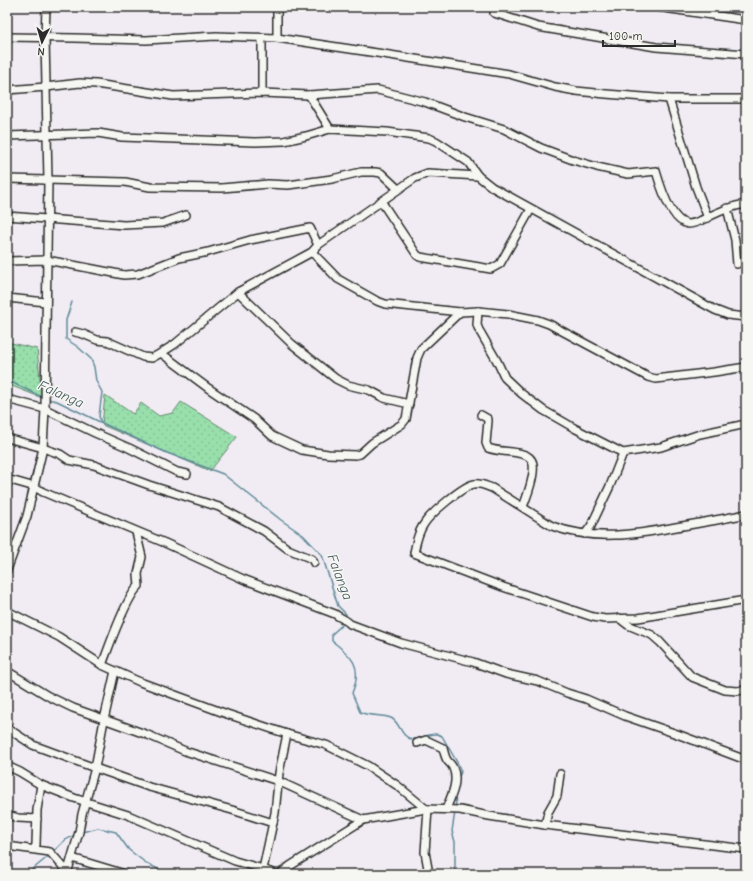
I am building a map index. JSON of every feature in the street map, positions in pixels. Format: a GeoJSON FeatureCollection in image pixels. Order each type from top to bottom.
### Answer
{"type":"FeatureCollection","features":[{"type":"Feature","properties":{"kind":"street"},"geometry":{"type":"LineString","coordinates":[[7,570],[28,516],[35,487],[43,448],[46,406],[48,181],[45,38],[46,7]]}},
{"type":"Feature","properties":{"kind":"street"},"geometry":{"type":"LineString","coordinates":[[277,7],[278,38]]}},
{"type":"Feature","properties":{"kind":"street"},"geometry":{"type":"LineString","coordinates":[[657,7],[746,20]]}},
{"type":"Feature","properties":{"kind":"street"},"geometry":{"type":"LineString","coordinates":[[494,13],[538,27],[656,47],[746,54]]}},
{"type":"Feature","properties":{"kind":"street"},"geometry":{"type":"LineString","coordinates":[[7,37],[146,40],[216,36],[278,38],[509,74],[555,87],[576,91],[669,99],[746,99]]}},
{"type":"Feature","properties":{"kind":"street"},"geometry":{"type":"LineString","coordinates":[[262,38],[262,93]]}},
{"type":"Feature","properties":{"kind":"street"},"geometry":{"type":"LineString","coordinates":[[7,90],[80,83],[96,84],[173,96],[262,93],[309,95],[378,90],[425,102],[465,117],[504,129],[541,148],[578,161],[628,174],[656,171],[664,195],[676,217],[681,222],[688,224],[696,223],[727,208],[746,204]]}},
{"type":"Feature","properties":{"kind":"street"},"geometry":{"type":"LineString","coordinates":[[309,95],[330,128]]}},
{"type":"Feature","properties":{"kind":"street"},"geometry":{"type":"LineString","coordinates":[[669,99],[694,181],[708,218]]}},
{"type":"Feature","properties":{"kind":"street"},"geometry":{"type":"LineString","coordinates":[[7,136],[98,132],[122,138],[255,142],[284,141],[330,128],[387,132],[429,138],[448,148],[468,162],[478,176],[492,187],[715,310],[728,315],[746,318]]}},
{"type":"Feature","properties":{"kind":"street"},"geometry":{"type":"LineString","coordinates":[[7,179],[125,182],[150,187],[222,188],[268,184],[288,185],[338,178],[361,172],[375,172],[381,173],[398,189]]}},
{"type":"Feature","properties":{"kind":"street"},"geometry":{"type":"LineString","coordinates":[[75,332],[97,340],[107,341],[142,358],[152,358],[161,354],[175,344],[238,292],[312,252],[318,245],[416,178],[428,173],[478,176]]}},
{"type":"Feature","properties":{"kind":"street"},"geometry":{"type":"LineString","coordinates":[[381,201],[417,255],[420,257],[491,269],[500,264],[531,209]]}},
{"type":"Feature","properties":{"kind":"street"},"geometry":{"type":"LineString","coordinates":[[727,208],[735,240],[738,264]]}},
{"type":"Feature","properties":{"kind":"street"},"geometry":{"type":"LineString","coordinates":[[7,216],[131,225],[163,223],[186,215]]}},
{"type":"Feature","properties":{"kind":"street"},"geometry":{"type":"LineString","coordinates":[[7,261],[47,260],[124,275],[138,274],[179,258],[208,252],[250,240],[310,228],[318,245]]}},
{"type":"Feature","properties":{"kind":"street"},"geometry":{"type":"LineString","coordinates":[[312,252],[338,279],[385,304],[460,312],[478,311],[524,317],[549,324],[648,377],[656,379],[746,367]]}},
{"type":"Feature","properties":{"kind":"street"},"geometry":{"type":"LineString","coordinates":[[238,292],[292,344],[336,379],[348,385],[369,390],[384,398],[409,404]]}},
{"type":"Feature","properties":{"kind":"street"},"geometry":{"type":"LineString","coordinates":[[7,298],[46,302]]}},
{"type":"Feature","properties":{"kind":"street"},"geometry":{"type":"LineString","coordinates":[[478,311],[477,325],[479,330],[505,378],[522,394],[543,410],[623,453],[661,447],[700,434],[746,424]]}},
{"type":"Feature","properties":{"kind":"street"},"geometry":{"type":"LineString","coordinates":[[161,354],[250,416],[272,436],[302,450],[328,454],[356,455],[360,454],[372,443],[402,424],[406,419],[417,358],[421,349],[460,312]]}},
{"type":"Feature","properties":{"kind":"street"},"geometry":{"type":"LineString","coordinates":[[7,400],[46,406],[95,434],[130,448],[177,472],[187,474]]}},
{"type":"Feature","properties":{"kind":"street"},"geometry":{"type":"LineString","coordinates":[[481,415],[488,419],[486,443],[488,448],[522,454],[530,457],[533,463],[533,473],[528,495],[523,507]]}},
{"type":"Feature","properties":{"kind":"street"},"geometry":{"type":"LineString","coordinates":[[7,438],[60,454],[69,460],[94,465],[149,486],[219,507],[264,532],[288,549],[312,559],[314,563]]}},
{"type":"Feature","properties":{"kind":"street"},"geometry":{"type":"LineString","coordinates":[[585,534],[591,526],[607,493],[623,453]]}},
{"type":"Feature","properties":{"kind":"street"},"geometry":{"type":"LineString","coordinates":[[7,479],[35,487],[42,492],[165,543],[243,580],[335,614],[350,624],[401,643],[473,662],[506,674],[538,681],[586,699],[625,716],[746,760]]}},
{"type":"Feature","properties":{"kind":"street"},"geometry":{"type":"LineString","coordinates":[[746,514],[638,534],[620,536],[585,534],[563,530],[552,526],[492,488],[482,484],[473,484],[461,489],[429,517],[424,524],[416,542],[414,553],[503,587],[593,617],[605,619],[638,618],[746,600]]}},
{"type":"Feature","properties":{"kind":"street"},"geometry":{"type":"LineString","coordinates":[[102,665],[129,600],[136,588],[139,586],[138,574],[142,557],[136,532]]}},
{"type":"Feature","properties":{"kind":"street"},"geometry":{"type":"LineString","coordinates":[[7,612],[59,637],[102,665],[140,682],[287,734],[326,745],[368,766],[398,786],[427,809]]}},
{"type":"Feature","properties":{"kind":"street"},"geometry":{"type":"LineString","coordinates":[[619,618],[628,625],[652,635],[692,677],[725,690],[738,691],[746,689]]}},
{"type":"Feature","properties":{"kind":"street"},"geometry":{"type":"LineString","coordinates":[[7,670],[48,696],[73,708],[148,735],[185,751],[278,781],[363,820]]}},
{"type":"Feature","properties":{"kind":"street"},"geometry":{"type":"LineString","coordinates":[[67,872],[95,768],[115,671]]}},
{"type":"Feature","properties":{"kind":"street"},"geometry":{"type":"LineString","coordinates":[[7,728],[33,745],[95,768],[149,787],[232,810],[273,824]]}},
{"type":"Feature","properties":{"kind":"street"},"geometry":{"type":"LineString","coordinates":[[263,869],[273,824],[278,781],[287,734]]}},
{"type":"Feature","properties":{"kind":"street"},"geometry":{"type":"LineString","coordinates":[[417,743],[426,740],[443,748],[446,759],[453,767],[455,783],[448,809]]}},
{"type":"Feature","properties":{"kind":"street"},"geometry":{"type":"LineString","coordinates":[[7,766],[20,772],[40,785],[128,815],[235,861],[275,874]]}},
{"type":"Feature","properties":{"kind":"street"},"geometry":{"type":"LineString","coordinates":[[545,825],[548,812],[555,800],[560,774]]}},
{"type":"Feature","properties":{"kind":"street"},"geometry":{"type":"LineString","coordinates":[[36,848],[40,785]]}},
{"type":"Feature","properties":{"kind":"street"},"geometry":{"type":"LineString","coordinates":[[427,809],[425,852],[429,874]]}},
{"type":"Feature","properties":{"kind":"street"},"geometry":{"type":"LineString","coordinates":[[280,874],[290,866],[363,820],[427,809],[460,810],[545,825],[746,850]]}},
{"type":"Feature","properties":{"kind":"street"},"geometry":{"type":"LineString","coordinates":[[7,815],[18,818],[37,819]]}},
{"type":"Feature","properties":{"kind":"street"},"geometry":{"type":"LineString","coordinates":[[7,846],[36,848],[51,853],[67,872]]}},
{"type":"Feature","properties":{"kind":"street"},"geometry":{"type":"LineString","coordinates":[[72,858],[125,874]]}},
{"type":"Feature","properties":{"kind":"green space"},"geometry":{"type":"Polygon","coordinates":[[[7,342],[37,349],[42,398],[7,384],[7,342]]]}},
{"type":"Feature","properties":{"kind":"green space"},"geometry":{"type":"Polygon","coordinates":[[[105,395],[133,414],[141,403],[159,416],[173,413],[181,402],[237,437],[210,471],[102,425],[105,395]]]}},
{"type":"Feature","properties":{"kind":"waterway"},"geometry":{"type":"LineString","coordinates":[[72,302],[66,320],[66,339],[78,347],[91,359],[96,381],[102,392],[99,416],[101,422]]}},
{"type":"Feature","properties":{"kind":"waterway","name":"Falanga"},"geometry":{"type":"LineString","coordinates":[[7,380],[42,397]]}},
{"type":"Feature","properties":{"kind":"waterway","name":"Falanga"},"geometry":{"type":"LineString","coordinates":[[47,399],[57,401],[167,453],[223,474],[281,520],[303,535],[322,555],[338,606],[346,614],[346,617]]}},
{"type":"Feature","properties":{"kind":"waterway","name":"Falanga"},"geometry":{"type":"LineString","coordinates":[[344,623],[332,634],[332,641],[346,652],[354,663],[356,676],[352,693],[360,712],[391,718],[397,723],[405,736],[408,738],[416,739],[434,734],[442,736],[461,772],[458,779]]}},
{"type":"Feature","properties":{"kind":"waterway","name":"Falanga"},"geometry":{"type":"LineString","coordinates":[[455,795],[456,807]]}},
{"type":"Feature","properties":{"kind":"waterway","name":"Falanga"},"geometry":{"type":"LineString","coordinates":[[455,812],[452,831],[455,842],[455,874]]}},
{"type":"Feature","properties":{"kind":"waterway"},"geometry":{"type":"LineString","coordinates":[[82,832],[98,828],[116,832],[129,850],[146,863],[168,874]]}},
{"type":"Feature","properties":{"kind":"waterway"},"geometry":{"type":"LineString","coordinates":[[53,852],[65,840],[75,835]]}},
{"type":"Feature","properties":{"kind":"waterway"},"geometry":{"type":"LineString","coordinates":[[27,874],[50,855]]}}]}
